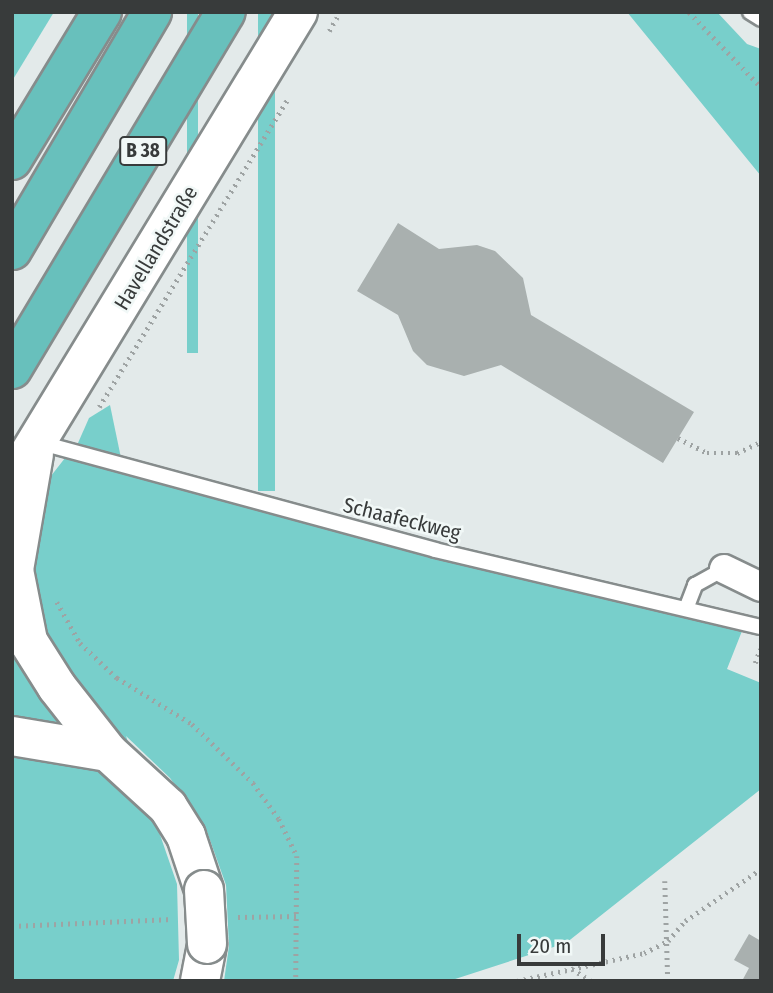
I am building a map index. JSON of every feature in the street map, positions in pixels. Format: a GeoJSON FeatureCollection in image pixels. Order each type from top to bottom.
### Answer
{"type":"FeatureCollection","features":[{"type":"Feature","properties":{"kind":"highway"},"geometry":{"type":"LineString","coordinates":[[12,160],[102,12]]}},
{"type":"Feature","properties":{"kind":"highway"},"geometry":{"type":"LineString","coordinates":[[12,250],[152,12]]}},
{"type":"Feature","properties":{"kind":"highway","name":"B 38"},"geometry":{"type":"LineString","coordinates":[[12,369],[226,12]]}},
{"type":"Feature","properties":{"kind":"main road","name":"Havellandstraße"},"geometry":{"type":"LineString","coordinates":[[12,482],[298,12]]}},
{"type":"Feature","properties":{"kind":"main road"},"geometry":{"type":"LineString","coordinates":[[36,442],[17,532],[14,570],[19,612],[40,664],[108,752],[168,807],[186,836],[204,890],[213,947]]}},
{"type":"Feature","properties":{"kind":"main road"},"geometry":{"type":"LineString","coordinates":[[12,736],[108,752]]}},
{"type":"Feature","properties":{"kind":"street"},"geometry":{"type":"LineString","coordinates":[[724,569],[761,587]]}},
{"type":"Feature","properties":{"kind":"lane"},"geometry":{"type":"LineString","coordinates":[[750,12],[761,19]]}},
{"type":"Feature","properties":{"kind":"lane","name":"Schaafeckweg"},"geometry":{"type":"LineString","coordinates":[[36,442],[422,547],[761,627]]}},
{"type":"Feature","properties":{"kind":"lane"},"geometry":{"type":"LineString","coordinates":[[685,610],[695,585],[724,569]]}},
{"type":"Feature","properties":{"kind":"path"},"geometry":{"type":"LineString","coordinates":[[689,12],[761,87]]}},
{"type":"Feature","properties":{"kind":"path"},"geometry":{"type":"LineString","coordinates":[[678,438],[706,453],[737,453],[761,442]]}},
{"type":"Feature","properties":{"kind":"path"},"geometry":{"type":"LineString","coordinates":[[54,596],[80,643],[117,678],[192,724],[253,783],[279,818],[297,856],[300,916],[298,979]]}},
{"type":"Feature","properties":{"kind":"path"},"geometry":{"type":"LineString","coordinates":[[755,663],[761,648]]}},
{"type":"Feature","properties":{"kind":"path"},"geometry":{"type":"LineString","coordinates":[[517,981],[644,953],[668,941],[685,921],[761,869]]}},
{"type":"Feature","properties":{"kind":"path"},"geometry":{"type":"LineString","coordinates":[[665,881],[668,981]]}},
{"type":"Feature","properties":{"kind":"path"},"geometry":{"type":"LineString","coordinates":[[213,947],[300,916]]}},
{"type":"Feature","properties":{"kind":"path"},"geometry":{"type":"LineString","coordinates":[[12,926],[179,919]]}},
{"type":"Feature","properties":{"kind":"path"},"geometry":{"type":"LineString","coordinates":[[572,969],[591,981]]}},
{"type":"Feature","properties":{"kind":"shaded area"},"geometry":{"type":"Polygon","coordinates":[[[12,12],[54,12],[12,81],[12,12]]]}},
{"type":"Feature","properties":{"kind":"shaded area"},"geometry":{"type":"Polygon","coordinates":[[[187,12],[198,12],[198,353],[187,353],[187,12]]]}},
{"type":"Feature","properties":{"kind":"shaded area"},"geometry":{"type":"Polygon","coordinates":[[[258,12],[275,12],[275,491],[258,491],[258,12]]]}},
{"type":"Feature","properties":{"kind":"shaded area"},"geometry":{"type":"Polygon","coordinates":[[[627,12],[717,12],[747,44],[761,49],[761,176],[627,12]]]}},
{"type":"Feature","properties":{"kind":"shaded area"},"geometry":{"type":"Polygon","coordinates":[[[110,405],[121,458],[79,449],[78,443],[89,418],[110,405]]]}},
{"type":"Feature","properties":{"kind":"shaded area"},"geometry":{"type":"Polygon","coordinates":[[[65,458],[396,548],[742,631],[727,669],[761,683],[761,789],[566,943],[449,981],[224,981],[229,946],[226,885],[205,826],[170,778],[126,736],[177,884],[179,960],[173,981],[12,981],[12,526],[65,458]]]}},
{"type":"Feature","properties":{"kind":"building"},"geometry":{"type":"Polygon","coordinates":[[[398,223],[439,249],[477,245],[495,251],[523,278],[531,315],[694,412],[663,463],[501,365],[464,376],[427,365],[413,351],[398,315],[357,291],[398,223]]]}},
{"type":"Feature","properties":{"kind":"building"},"geometry":{"type":"Polygon","coordinates":[[[749,934],[761,941],[761,981],[742,981],[749,968],[734,960],[749,934]]]}}]}
